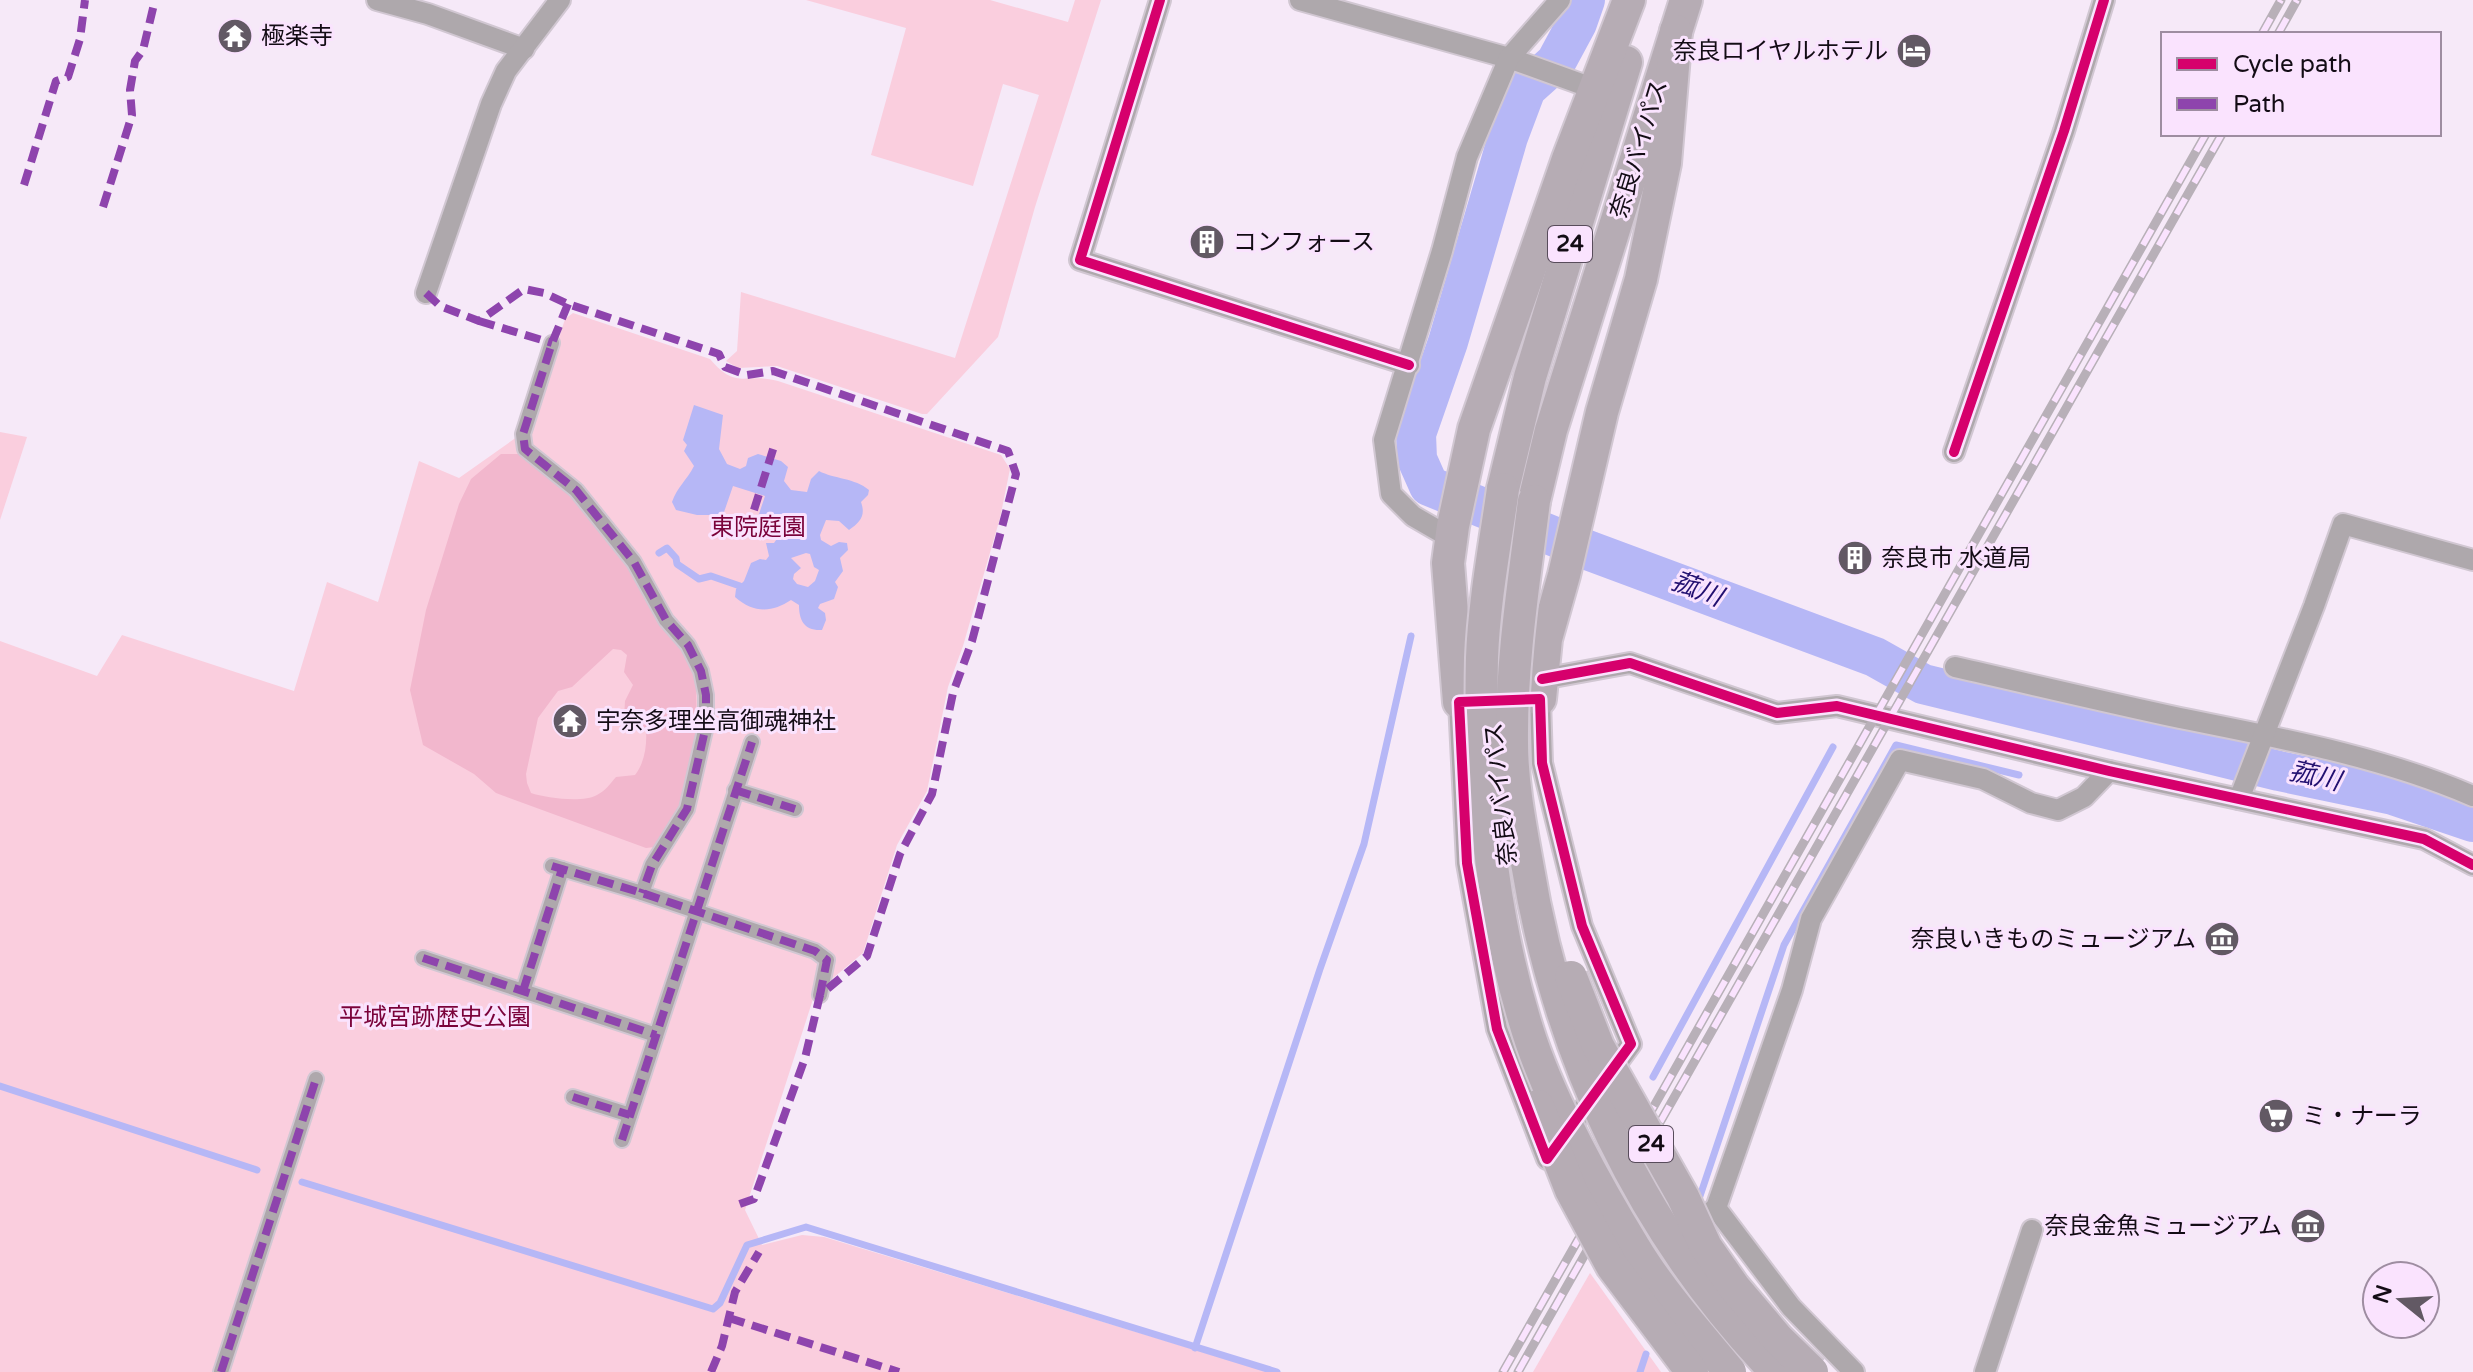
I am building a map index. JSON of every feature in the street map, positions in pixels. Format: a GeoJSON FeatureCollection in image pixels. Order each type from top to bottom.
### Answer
{"type":"FeatureCollection","features":[{"type":"Feature","properties":{"kind":"highway"},"geometry":{"type":"LineString","coordinates":[[1459,702],[1449,577],[1452,532],[1474,429],[1629,0]]}},
{"type":"Feature","properties":{"kind":"highway","name":"奈良バイパス"},"geometry":{"type":"LineString","coordinates":[[1645,0],[1530,377],[1503,489],[1482,655],[1483,798],[1493,880],[1513,975],[1532,1042],[1557,1102],[1634,1248],[1671,1301],[1730,1372]]}},
{"type":"Feature","properties":{"kind":"highway","name":"奈良バイパス"},"geometry":{"type":"LineString","coordinates":[[1686,0],[1551,430],[1534,501],[1513,667],[1512,746],[1518,811],[1543,949],[1569,1037],[1605,1123],[1638,1188],[1680,1255],[1741,1336],[1776,1372]]}},
{"type":"Feature","properties":{"kind":"highway"},"geometry":{"type":"LineString","coordinates":[[1541,689],[1546,639],[1564,575],[1575,518],[1641,279],[1665,163],[1676,31]]}},
{"type":"Feature","properties":{"kind":"highway"},"geometry":{"type":"LineString","coordinates":[[1493,880],[1494,955],[1504,1011],[1571,1190],[1612,1266],[1692,1372]]}},
{"type":"Feature","properties":{"kind":"highway","name":"24"},"geometry":{"type":"LineString","coordinates":[[1531,891],[1563,954],[1598,1046],[1683,1197],[1706,1247],[1734,1287],[1778,1339],[1812,1372]]}},
{"type":"Feature","properties":{"kind":"street"},"geometry":{"type":"LineString","coordinates":[[377,0],[428,14],[524,49]]}},
{"type":"Feature","properties":{"kind":"street"},"geometry":{"type":"LineString","coordinates":[[426,293],[491,104],[506,71],[560,0]]}},
{"type":"Feature","properties":{"kind":"street"},"geometry":{"type":"LineString","coordinates":[[1160,0],[1080,260],[1409,365]]}},
{"type":"Feature","properties":{"kind":"street"},"geometry":{"type":"LineString","coordinates":[[1300,0],[1509,58],[1595,89]]}},
{"type":"Feature","properties":{"kind":"street"},"geometry":{"type":"LineString","coordinates":[[1452,532],[1413,516],[1391,494],[1384,440],[1409,365],[1467,157],[1509,58],[1560,0]]}},
{"type":"Feature","properties":{"kind":"street"},"geometry":{"type":"LineString","coordinates":[[1954,452],[2064,131],[2104,0]]}},
{"type":"Feature","properties":{"kind":"street"},"geometry":{"type":"LineString","coordinates":[[552,343],[523,434],[525,449],[576,490],[634,562],[666,620],[688,645],[701,671],[706,695],[706,726],[687,809],[652,865],[642,893]]}},
{"type":"Feature","properties":{"kind":"street"},"geometry":{"type":"LineString","coordinates":[[2239,799],[2343,524],[2473,560]]}},
{"type":"Feature","properties":{"kind":"street"},"geometry":{"type":"LineString","coordinates":[[1541,689],[1542,763],[1582,926],[1631,1044],[1547,1159],[1497,1029],[1467,863],[1459,702],[1541,689],[1630,663],[1777,713],[1837,706],[2109,771],[2424,839],[2473,865]]}},
{"type":"Feature","properties":{"kind":"street"},"geometry":{"type":"LineString","coordinates":[[1955,667],[2408,770],[2473,796]]}},
{"type":"Feature","properties":{"kind":"street"},"geometry":{"type":"LineString","coordinates":[[622,1140],[752,742]]}},
{"type":"Feature","properties":{"kind":"street"},"geometry":{"type":"LineString","coordinates":[[1675,1372],[1618,1298],[1716,1208],[1792,990],[1811,919],[1900,760],[1983,779],[2031,803],[2058,810],[2084,797],[2109,771]]}},
{"type":"Feature","properties":{"kind":"street"},"geometry":{"type":"LineString","coordinates":[[735,790],[795,809]]}},
{"type":"Feature","properties":{"kind":"street"},"geometry":{"type":"LineString","coordinates":[[523,991],[557,868],[815,951],[827,960],[820,995]]}},
{"type":"Feature","properties":{"kind":"street"},"geometry":{"type":"LineString","coordinates":[[423,958],[656,1035]]}},
{"type":"Feature","properties":{"kind":"street"},"geometry":{"type":"LineString","coordinates":[[221,1372],[316,1079]]}},
{"type":"Feature","properties":{"kind":"street"},"geometry":{"type":"LineString","coordinates":[[573,1097],[630,1115]]}},
{"type":"Feature","properties":{"kind":"street"},"geometry":{"type":"LineString","coordinates":[[1716,1208],[1791,1307],[1854,1372]]}},
{"type":"Feature","properties":{"kind":"street"},"geometry":{"type":"LineString","coordinates":[[1985,1372],[2032,1230]]}},
{"type":"Feature","properties":{"kind":"green space"},"geometry":{"type":"Polygon","coordinates":[[[806,0],[990,0],[1068,22],[1075,0],[1101,0],[1035,207],[998,337],[927,414],[777,366],[738,368],[726,361],[737,351],[741,292],[955,358],[1039,95],[1003,84],[973,186],[871,155],[906,28],[806,0]]]}},
{"type":"Feature","properties":{"kind":"green space","name":"平城宮跡歴史公園"},"geometry":{"type":"Polygon","coordinates":[[[573,313],[710,359],[719,369],[735,378],[778,381],[1001,455],[1010,469],[1000,518],[948,687],[927,791],[897,845],[863,953],[815,993],[745,1210],[762,1245],[802,1235],[824,1237],[1268,1372],[0,1372],[0,641],[97,676],[122,635],[294,691],[327,582],[378,602],[419,461],[459,478],[531,427],[565,319],[573,313]]]}},
{"type":"Feature","properties":{"kind":"green space"},"geometry":{"type":"Polygon","coordinates":[[[0,432],[27,437],[0,520],[0,432]]]}},
{"type":"Feature","properties":{"kind":"green space"},"geometry":{"type":"Polygon","coordinates":[[[1590,1273],[1661,1372],[1533,1372],[1590,1273]]]}},
{"type":"Feature","properties":{"kind":"shaded area"},"geometry":{"type":"Polygon","coordinates":[[[501,454],[523,454],[574,496],[620,551],[660,622],[689,661],[696,678],[697,745],[678,817],[655,847],[646,848],[496,793],[474,774],[423,745],[410,690],[426,610],[459,504],[471,479],[501,454]],[[613,649],[572,687],[558,691],[538,718],[526,774],[531,793],[583,799],[597,795],[616,777],[635,775],[645,753],[646,730],[624,718],[625,701],[633,685],[624,672],[627,655],[613,649]]]}},
{"type":"Feature","properties":{"kind":"water"},"geometry":{"type":"Polygon","coordinates":[[[694,405],[723,415],[719,449],[727,464],[740,469],[746,466],[748,458],[758,454],[781,461],[788,467],[784,481],[791,490],[807,492],[811,479],[819,471],[869,490],[861,502],[862,515],[856,524],[849,530],[839,521],[826,520],[820,535],[821,540],[831,546],[839,542],[847,543],[848,550],[840,558],[843,571],[835,582],[838,587],[834,599],[820,604],[818,608],[825,613],[822,630],[807,626],[800,615],[799,605],[791,600],[770,609],[756,609],[735,597],[736,589],[744,581],[751,563],[766,560],[769,556],[766,543],[774,543],[781,533],[780,525],[774,526],[776,531],[767,537],[761,535],[756,523],[765,496],[733,486],[723,515],[697,515],[676,510],[672,502],[674,497],[694,466],[684,451],[687,445],[683,440],[694,405]],[[810,554],[791,558],[801,568],[793,579],[797,584],[808,587],[815,581],[819,570],[814,567],[810,554]]]}},
{"type":"Feature","properties":{"kind":"waterway","name":"菰川"},"geometry":{"type":"LineString","coordinates":[[1585,0],[1577,23],[1556,62],[1526,89],[1508,137],[1448,342],[1416,434],[1417,459],[1429,486],[1590,551],[1875,657],[1923,684],[2279,771],[2393,795],[2473,822]]}},
{"type":"Feature","properties":{"kind":"waterway"},"geometry":{"type":"LineString","coordinates":[[659,553],[667,548],[677,564],[699,579],[711,576],[740,586]]}},
{"type":"Feature","properties":{"kind":"waterway"},"geometry":{"type":"LineString","coordinates":[[1195,1348],[1364,844],[1411,636]]}},
{"type":"Feature","properties":{"kind":"waterway"},"geometry":{"type":"LineString","coordinates":[[1697,1205],[1784,945],[1896,745],[2019,775]]}},
{"type":"Feature","properties":{"kind":"waterway"},"geometry":{"type":"LineString","coordinates":[[1653,1077],[1833,747]]}},
{"type":"Feature","properties":{"kind":"waterway"},"geometry":{"type":"LineString","coordinates":[[0,1086],[257,1170]]}},
{"type":"Feature","properties":{"kind":"waterway"},"geometry":{"type":"LineString","coordinates":[[302,1182],[713,1309],[720,1303],[747,1245],[806,1227],[1277,1372]]}},
{"type":"Feature","properties":{"kind":"waterway"},"geometry":{"type":"LineString","coordinates":[[1640,1372],[1646,1354]]}},
{"type":"Feature","properties":{"kind":"railway"},"geometry":{"type":"LineString","coordinates":[[2263,32],[2281,0]]}},
{"type":"Feature","properties":{"kind":"railway"},"geometry":{"type":"LineString","coordinates":[[2279,32],[2297,0]]}},
{"type":"Feature","properties":{"kind":"railway"},"geometry":{"type":"LineString","coordinates":[[1503,1372],[2205,136]]}},
{"type":"Feature","properties":{"kind":"railway"},"geometry":{"type":"LineString","coordinates":[[1518,1372],[2221,136]]}},
{"type":"Feature","properties":{"kind":"marked path"},"geometry":{"type":"LineString","coordinates":[[24,185],[56,81],[68,77],[80,39],[85,0]]}},
{"type":"Feature","properties":{"kind":"marked path"},"geometry":{"type":"LineString","coordinates":[[103,207],[132,115],[130,90],[135,61],[143,50],[155,0]]}},
{"type":"Feature","properties":{"kind":"marked path"},"geometry":{"type":"LineString","coordinates":[[426,293],[440,306],[479,321],[524,289],[544,293],[568,304],[719,354],[725,367],[747,375],[773,371],[1008,451],[1016,474],[972,641],[953,693],[932,794],[900,854],[867,956],[820,995],[805,1058],[754,1199],[734,1206]]}},
{"type":"Feature","properties":{"kind":"marked path"},"geometry":{"type":"LineString","coordinates":[[568,304],[523,434],[525,449],[576,490],[634,562],[666,620],[688,645],[701,671],[706,695],[706,726],[687,809],[652,865],[642,893]]}},
{"type":"Feature","properties":{"kind":"marked path"},"geometry":{"type":"LineString","coordinates":[[479,321],[552,343]]}},
{"type":"Feature","properties":{"kind":"marked path"},"geometry":{"type":"LineString","coordinates":[[754,510],[775,443]]}},
{"type":"Feature","properties":{"kind":"marked path"},"geometry":{"type":"LineString","coordinates":[[622,1140],[752,742]]}},
{"type":"Feature","properties":{"kind":"marked path"},"geometry":{"type":"LineString","coordinates":[[735,790],[795,809]]}},
{"type":"Feature","properties":{"kind":"marked path"},"geometry":{"type":"LineString","coordinates":[[552,866],[815,951],[827,960],[820,995]]}},
{"type":"Feature","properties":{"kind":"marked path"},"geometry":{"type":"LineString","coordinates":[[523,991],[562,869]]}},
{"type":"Feature","properties":{"kind":"marked path"},"geometry":{"type":"LineString","coordinates":[[423,958],[656,1035]]}},
{"type":"Feature","properties":{"kind":"marked path"},"geometry":{"type":"LineString","coordinates":[[221,1372],[316,1079]]}},
{"type":"Feature","properties":{"kind":"marked path"},"geometry":{"type":"LineString","coordinates":[[573,1097],[630,1115]]}},
{"type":"Feature","properties":{"kind":"marked path"},"geometry":{"type":"LineString","coordinates":[[711,1372],[722,1346],[735,1292],[759,1252]]}},
{"type":"Feature","properties":{"kind":"marked path"},"geometry":{"type":"LineString","coordinates":[[729,1318],[899,1372]]}},
{"type":"Feature","properties":{"kind":"cycle path"},"geometry":{"type":"LineString","coordinates":[[1160,0],[1080,260],[1409,365]]}},
{"type":"Feature","properties":{"kind":"cycle path"},"geometry":{"type":"LineString","coordinates":[[1954,452],[2064,131],[2104,0]]}},
{"type":"Feature","properties":{"kind":"cycle path"},"geometry":{"type":"LineString","coordinates":[[1542,679],[1630,663],[1777,713],[1837,706],[2109,771],[2424,839],[2473,865]]}},
{"type":"Feature","properties":{"kind":"cycle path"},"geometry":{"type":"LineString","coordinates":[[1540,699],[1542,763],[1582,926],[1631,1044],[1547,1159],[1497,1029],[1467,863],[1459,702],[1540,699]]}},
{"type":"Feature","properties":{"kind":"place","name":"極楽寺"},"geometry":{"type":"Point","coordinates":[235,36]}},
{"type":"Feature","properties":{"kind":"place","name":"奈良ロイヤルホテル"},"geometry":{"type":"Point","coordinates":[1914,51]}},
{"type":"Feature","properties":{"kind":"place","name":"コンフォース"},"geometry":{"type":"Point","coordinates":[1207,242]}},
{"type":"Feature","properties":{"kind":"place","name":"奈良市 水道局"},"geometry":{"type":"Point","coordinates":[1855,558]}},
{"type":"Feature","properties":{"kind":"place","name":"宇奈多理坐高御魂神社"},"geometry":{"type":"Point","coordinates":[570,721]}},
{"type":"Feature","properties":{"kind":"place","name":"奈良いきものミュージアム"},"geometry":{"type":"Point","coordinates":[2222,939]}},
{"type":"Feature","properties":{"kind":"place","name":"ミ・ナーラ"},"geometry":{"type":"Point","coordinates":[2276,1116]}},
{"type":"Feature","properties":{"kind":"place","name":"奈良金魚ミュージアム"},"geometry":{"type":"Point","coordinates":[2308,1226]}},
{"type":"Feature","properties":{"kind":"park label","name":"東院庭園"},"geometry":{"type":"Point","coordinates":[758,527]}}]}
